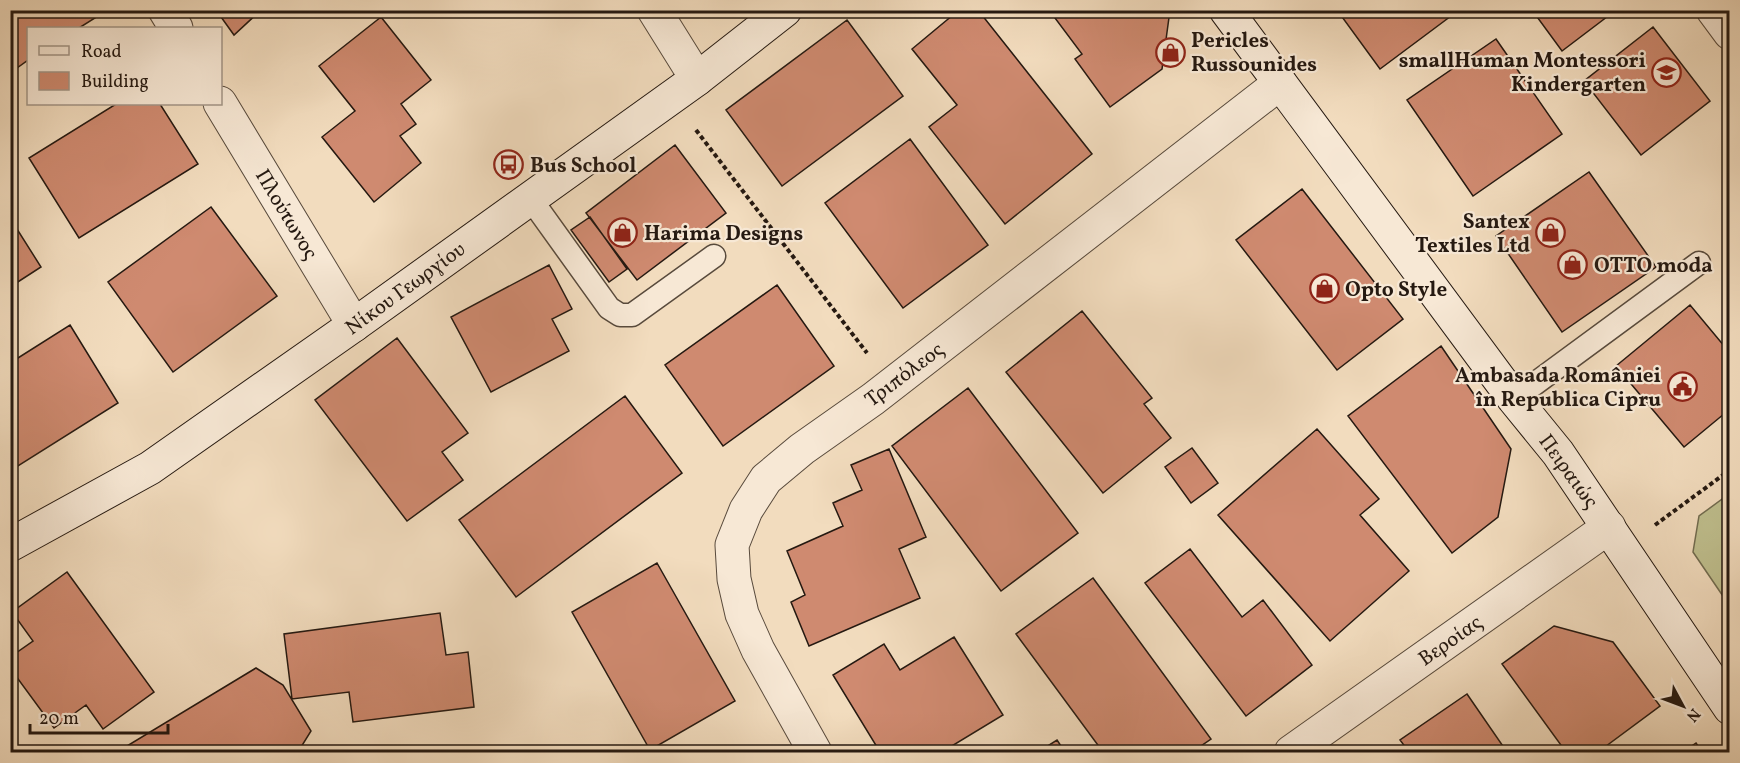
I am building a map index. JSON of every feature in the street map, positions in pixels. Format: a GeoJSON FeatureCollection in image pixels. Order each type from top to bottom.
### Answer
{"type":"FeatureCollection","features":[{"type":"Feature","properties":{"kind":"street"},"geometry":{"type":"LineString","coordinates":[[165,10],[175,27]]}},
{"type":"Feature","properties":{"kind":"street"},"geometry":{"type":"LineString","coordinates":[[654,10],[697,78]]}},
{"type":"Feature","properties":{"kind":"street","name":"Νίκου Γεωργίου"},"geometry":{"type":"LineString","coordinates":[[10,545],[150,468],[354,325],[671,97],[784,10]]}},
{"type":"Feature","properties":{"kind":"street","name":"Πειραιώς"},"geometry":{"type":"LineString","coordinates":[[1226,10],[1514,399],[1558,453],[1730,708]]}},
{"type":"Feature","properties":{"kind":"street"},"geometry":{"type":"LineString","coordinates":[[1713,10],[1730,33]]}},
{"type":"Feature","properties":{"kind":"street","name":"Τριπόλεος"},"geometry":{"type":"LineString","coordinates":[[815,753],[758,650],[742,614],[734,579],[732,545],[746,510],[766,479],[802,449],[891,385],[1280,83]]}},
{"type":"Feature","properties":{"kind":"street","name":"Πλούτωνος"},"geometry":{"type":"LineString","coordinates":[[221,105],[354,325]]}},
{"type":"Feature","properties":{"kind":"street","name":"Βεροίας"},"geometry":{"type":"LineString","coordinates":[[1305,749],[1616,538]]}},
{"type":"Feature","properties":{"kind":"lane"},"geometry":{"type":"LineString","coordinates":[[530,198],[609,308],[620,315],[632,315],[714,256]]}},
{"type":"Feature","properties":{"kind":"lane"},"geometry":{"type":"LineString","coordinates":[[1514,399],[1699,263]]}},
{"type":"Feature","properties":{"kind":"path"},"geometry":{"type":"LineString","coordinates":[[671,97],[891,385]]}},
{"type":"Feature","properties":{"kind":"path"},"geometry":{"type":"LineString","coordinates":[[1616,538],[1730,470]]}},
{"type":"Feature","properties":{"kind":"green space"},"geometry":{"type":"Polygon","coordinates":[[[1729,494],[1729,605],[1693,552],[1699,516],[1729,494]]]}},
{"type":"Feature","properties":{"kind":"building"},"geometry":{"type":"Polygon","coordinates":[[[10,10],[102,10],[103,13],[81,27],[27,27],[27,61],[17,68],[10,57],[10,10]]]}},
{"type":"Feature","properties":{"kind":"building"},"geometry":{"type":"Polygon","coordinates":[[[216,10],[261,10],[234,35],[216,10]]]}},
{"type":"Feature","properties":{"kind":"building"},"geometry":{"type":"Polygon","coordinates":[[[959,10],[978,10],[1092,154],[1005,224],[929,127],[957,105],[912,49],[959,10]]]}},
{"type":"Feature","properties":{"kind":"building"},"geometry":{"type":"Polygon","coordinates":[[[1049,10],[1170,10],[1162,69],[1110,107],[1075,59],[1082,54],[1049,10]]]}},
{"type":"Feature","properties":{"kind":"building"},"geometry":{"type":"Polygon","coordinates":[[[1337,10],[1459,10],[1380,69],[1337,10]]]}},
{"type":"Feature","properties":{"kind":"building"},"geometry":{"type":"Polygon","coordinates":[[[1532,10],[1616,10],[1562,51],[1532,10]]]}},
{"type":"Feature","properties":{"kind":"building"},"geometry":{"type":"Polygon","coordinates":[[[381,17],[431,80],[401,104],[416,124],[400,136],[421,163],[374,202],[322,137],[355,111],[319,66],[381,17]]]}},
{"type":"Feature","properties":{"kind":"building"},"geometry":{"type":"Polygon","coordinates":[[[847,20],[903,96],[782,186],[726,110],[847,20]]]}},
{"type":"Feature","properties":{"kind":"building"},"geometry":{"type":"Polygon","coordinates":[[[1653,27],[1710,101],[1641,155],[1584,81],[1653,27]]]}},
{"type":"Feature","properties":{"kind":"building"},"geometry":{"type":"Polygon","coordinates":[[[1496,39],[1562,134],[1473,196],[1407,100],[1496,39]]]}},
{"type":"Feature","properties":{"kind":"building"},"geometry":{"type":"Polygon","coordinates":[[[114,105],[161,105],[198,164],[79,238],[29,158],[114,105]]]}},
{"type":"Feature","properties":{"kind":"building"},"geometry":{"type":"Polygon","coordinates":[[[910,139],[988,245],[903,308],[825,203],[910,139]]]}},
{"type":"Feature","properties":{"kind":"building"},"geometry":{"type":"Polygon","coordinates":[[[675,145],[726,213],[637,280],[586,213],[675,145]]]}},
{"type":"Feature","properties":{"kind":"building"},"geometry":{"type":"Polygon","coordinates":[[[1589,172],[1656,267],[1562,332],[1496,236],[1589,172]]]}},
{"type":"Feature","properties":{"kind":"building"},"geometry":{"type":"Polygon","coordinates":[[[1302,189],[1403,319],[1337,370],[1236,240],[1302,189]]]}},
{"type":"Feature","properties":{"kind":"building"},"geometry":{"type":"Polygon","coordinates":[[[211,207],[277,296],[173,372],[108,282],[211,207]]]}},
{"type":"Feature","properties":{"kind":"building"},"geometry":{"type":"Polygon","coordinates":[[[590,217],[627,269],[609,282],[571,230],[590,217]]]}},
{"type":"Feature","properties":{"kind":"building"},"geometry":{"type":"Polygon","coordinates":[[[10,218],[41,267],[10,287],[10,218]]]}},
{"type":"Feature","properties":{"kind":"building"},"geometry":{"type":"Polygon","coordinates":[[[549,265],[572,309],[552,319],[569,351],[491,392],[451,317],[549,265]]]}},
{"type":"Feature","properties":{"kind":"building"},"geometry":{"type":"Polygon","coordinates":[[[777,285],[834,366],[723,446],[665,365],[777,285]]]}},
{"type":"Feature","properties":{"kind":"building","name":"Ambasada României în Republica Cipru"},"geometry":{"type":"Polygon","coordinates":[[[1690,305],[1730,353],[1730,409],[1684,447],[1616,366],[1690,305]]]}},
{"type":"Feature","properties":{"kind":"building"},"geometry":{"type":"Polygon","coordinates":[[[1082,311],[1152,398],[1144,404],[1171,438],[1103,493],[1006,372],[1082,311]]]}},
{"type":"Feature","properties":{"kind":"building"},"geometry":{"type":"Polygon","coordinates":[[[70,325],[118,403],[10,471],[10,363],[70,325]]]}},
{"type":"Feature","properties":{"kind":"building"},"geometry":{"type":"Polygon","coordinates":[[[397,338],[468,433],[442,452],[463,480],[407,521],[315,400],[397,338]]]}},
{"type":"Feature","properties":{"kind":"building"},"geometry":{"type":"Polygon","coordinates":[[[1441,346],[1511,449],[1498,517],[1452,553],[1348,416],[1441,346]]]}},
{"type":"Feature","properties":{"kind":"building"},"geometry":{"type":"Polygon","coordinates":[[[968,388],[1078,533],[1001,591],[892,446],[968,388]]]}},
{"type":"Feature","properties":{"kind":"building"},"geometry":{"type":"Polygon","coordinates":[[[625,396],[682,473],[516,597],[459,520],[625,396]]]}},
{"type":"Feature","properties":{"kind":"building"},"geometry":{"type":"Polygon","coordinates":[[[1317,429],[1379,499],[1360,515],[1409,571],[1330,641],[1218,515],[1317,429]]]}},
{"type":"Feature","properties":{"kind":"building"},"geometry":{"type":"Polygon","coordinates":[[[1192,448],[1218,483],[1191,503],[1165,467],[1192,448]]]}},
{"type":"Feature","properties":{"kind":"building"},"geometry":{"type":"Polygon","coordinates":[[[889,449],[926,537],[899,549],[920,598],[809,646],[791,602],[805,595],[787,551],[843,526],[833,503],[862,490],[851,465],[889,449]]]}},
{"type":"Feature","properties":{"kind":"building"},"geometry":{"type":"Polygon","coordinates":[[[1190,549],[1242,617],[1263,600],[1312,665],[1246,716],[1145,583],[1190,549]]]}},
{"type":"Feature","properties":{"kind":"building"},"geometry":{"type":"Polygon","coordinates":[[[657,563],[735,701],[650,750],[572,612],[657,563]]]}},
{"type":"Feature","properties":{"kind":"building"},"geometry":{"type":"Polygon","coordinates":[[[67,572],[154,692],[103,729],[86,705],[54,728],[10,668],[10,652],[13,655],[33,641],[12,612],[67,572]]]}},
{"type":"Feature","properties":{"kind":"building"},"geometry":{"type":"Polygon","coordinates":[[[1093,578],[1211,739],[1192,752],[1103,752],[1016,634],[1093,578]]]}},
{"type":"Feature","properties":{"kind":"building"},"geometry":{"type":"Polygon","coordinates":[[[440,613],[446,655],[468,652],[474,707],[353,722],[349,692],[292,699],[284,634],[440,613]]]}},
{"type":"Feature","properties":{"kind":"building"},"geometry":{"type":"Polygon","coordinates":[[[1554,626],[1613,642],[1660,706],[1598,752],[1566,752],[1502,664],[1554,626]]]}},
{"type":"Feature","properties":{"kind":"building"},"geometry":{"type":"Polygon","coordinates":[[[954,637],[1003,715],[942,752],[880,752],[833,675],[884,644],[900,670],[954,637]]]}},
{"type":"Feature","properties":{"kind":"building"},"geometry":{"type":"Polygon","coordinates":[[[256,668],[283,685],[311,731],[298,752],[117,752],[256,668]]]}},
{"type":"Feature","properties":{"kind":"building"},"geometry":{"type":"Polygon","coordinates":[[[1467,694],[1507,752],[1409,752],[1400,740],[1467,694]]]}},
{"type":"Feature","properties":{"kind":"building"},"geometry":{"type":"Polygon","coordinates":[[[1057,740],[1065,752],[1038,752],[1057,740]]]}},
{"type":"Feature","properties":{"kind":"building"},"geometry":{"type":"Polygon","coordinates":[[[1696,743],[1702,752],[1683,752],[1696,743]]]}},
{"type":"Feature","properties":{"kind":"building"},"geometry":{"type":"Polygon","coordinates":[[[22,746],[27,752],[15,752],[22,746]]]}},
{"type":"Feature","properties":{"kind":"place","name":"Pericles Russounides"},"geometry":{"type":"Point","coordinates":[1170,52]}},
{"type":"Feature","properties":{"kind":"place","name":"smallHuman Montessori Kindergarten"},"geometry":{"type":"Point","coordinates":[1667,72]}},
{"type":"Feature","properties":{"kind":"place","name":"Bus School"},"geometry":{"type":"Point","coordinates":[509,165]}},
{"type":"Feature","properties":{"kind":"place","name":"Harima Designs"},"geometry":{"type":"Point","coordinates":[623,233]}},
{"type":"Feature","properties":{"kind":"place","name":"Santex Textiles Ltd"},"geometry":{"type":"Point","coordinates":[1551,233]}},
{"type":"Feature","properties":{"kind":"place","name":"OTTO moda"},"geometry":{"type":"Point","coordinates":[1573,265]}},
{"type":"Feature","properties":{"kind":"place","name":"Opto Style"},"geometry":{"type":"Point","coordinates":[1324,289]}},
{"type":"Feature","properties":{"kind":"place","name":"Ambasada României în Republica Cipru"},"geometry":{"type":"Point","coordinates":[1682,387]}}]}
